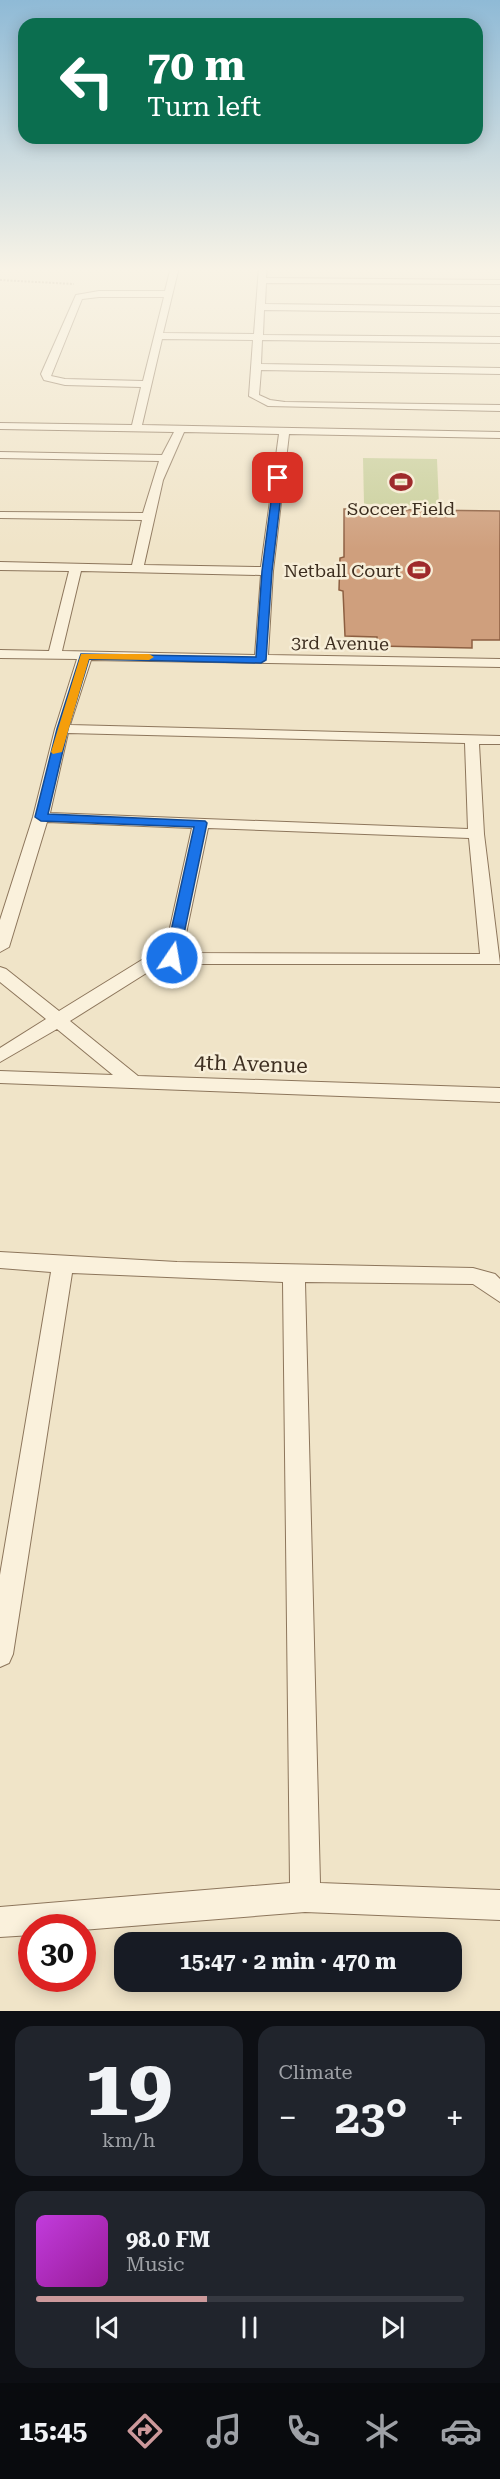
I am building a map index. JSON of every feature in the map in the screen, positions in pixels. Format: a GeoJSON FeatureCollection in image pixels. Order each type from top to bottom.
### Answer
{"type":"FeatureCollection","features":[{"type":"Feature","properties":{"kind":"street"},"geometry":{"type":"LineString","coordinates":[[53,361],[46,378],[65,382],[147,384]]}},
{"type":"Feature","properties":{"kind":"street"},"geometry":{"type":"LineString","coordinates":[[136,428],[153,361]]}},
{"type":"Feature","properties":{"kind":"street"},"geometry":{"type":"LineString","coordinates":[[255,361],[254,396],[268,402],[433,420],[500,435]]}},
{"type":"Feature","properties":{"kind":"street"},"geometry":{"type":"LineString","coordinates":[[254,367],[500,371]]}},
{"type":"Feature","properties":{"kind":"street"},"geometry":{"type":"LineString","coordinates":[[0,426],[284,432],[433,420],[500,408]]}},
{"type":"Feature","properties":{"kind":"street"},"geometry":{"type":"LineString","coordinates":[[137,569],[164,458],[180,430]]}},
{"type":"Feature","properties":{"kind":"street"},"geometry":{"type":"LineString","coordinates":[[261,660],[267,571],[284,432]]}},
{"type":"Feature","properties":{"kind":"street"},"geometry":{"type":"LineString","coordinates":[[0,455],[164,458]]}},
{"type":"Feature","properties":{"kind":"street"},"geometry":{"type":"LineString","coordinates":[[0,515],[149,517]]}},
{"type":"Feature","properties":{"kind":"street"},"geometry":{"type":"LineString","coordinates":[[0,566],[267,571]]}},
{"type":"Feature","properties":{"kind":"street"},"geometry":{"type":"LineString","coordinates":[[54,656],[76,567]]}},
{"type":"Feature","properties":{"kind":"street","name":"3rd Avenue"},"geometry":{"type":"LineString","coordinates":[[0,654],[500,663]]}},
{"type":"Feature","properties":{"kind":"street"},"geometry":{"type":"LineString","coordinates":[[0,948],[41,817],[62,729],[85,656]]}},
{"type":"Feature","properties":{"kind":"street"},"geometry":{"type":"LineString","coordinates":[[62,729],[500,740]]}},
{"type":"Feature","properties":{"kind":"street"},"geometry":{"type":"LineString","coordinates":[[0,1056],[151,962],[172,958],[495,959],[476,834],[472,740]]}},
{"type":"Feature","properties":{"kind":"street"},"geometry":{"type":"LineString","coordinates":[[41,817],[476,834]]}},
{"type":"Feature","properties":{"kind":"street"},"geometry":{"type":"LineString","coordinates":[[172,958],[201,823]]}},
{"type":"Feature","properties":{"kind":"street"},"geometry":{"type":"LineString","coordinates":[[0,973],[134,1082]]}},
{"type":"Feature","properties":{"kind":"street","name":"4th Avenue"},"geometry":{"type":"LineString","coordinates":[[0,1077],[500,1095]]}},
{"type":"Feature","properties":{"kind":"street"},"geometry":{"type":"LineString","coordinates":[[0,1260],[63,1265],[294,1274],[473,1276],[487,1280],[500,1293]]}},
{"type":"Feature","properties":{"kind":"street"},"geometry":{"type":"LineString","coordinates":[[0,1654],[63,1265]]}},
{"type":"Feature","properties":{"kind":"street"},"geometry":{"type":"LineString","coordinates":[[294,1274],[305,1898]]}},
{"type":"Feature","properties":{"kind":"street"},"geometry":{"type":"LineString","coordinates":[[0,1922],[305,1898],[500,1905]]}},
{"type":"Feature","properties":{"kind":"green space","name":"Soccer Field"},"geometry":{"type":"Polygon","coordinates":[[[363,458],[437,459],[439,506],[364,504],[363,458]]]}},
{"type":"Feature","properties":{"kind":"building"},"geometry":{"type":"Polygon","coordinates":[[[344,509],[500,511],[500,640],[472,640],[472,648],[378,646],[377,637],[345,636],[343,591],[339,590],[340,558],[344,557],[344,509]]]}},
{"type":"Feature","properties":{"kind":"slow traffic"},"geometry":{"type":"LineString","coordinates":[[57,752],[85,656],[149,657]]}},
{"type":"Feature","properties":{"kind":"place","name":"Soccer Field"},"geometry":{"type":"Point","coordinates":[401,482]}},
{"type":"Feature","properties":{"kind":"place","name":"Netball Court"},"geometry":{"type":"Point","coordinates":[419,570]}},
{"type":"Feature","properties":{"kind":"route"},"geometry":{"type":"LineString","coordinates":[[172,958],[201,823],[41,817],[62,729],[85,656],[261,660],[267,571],[278,478]]}}]}
